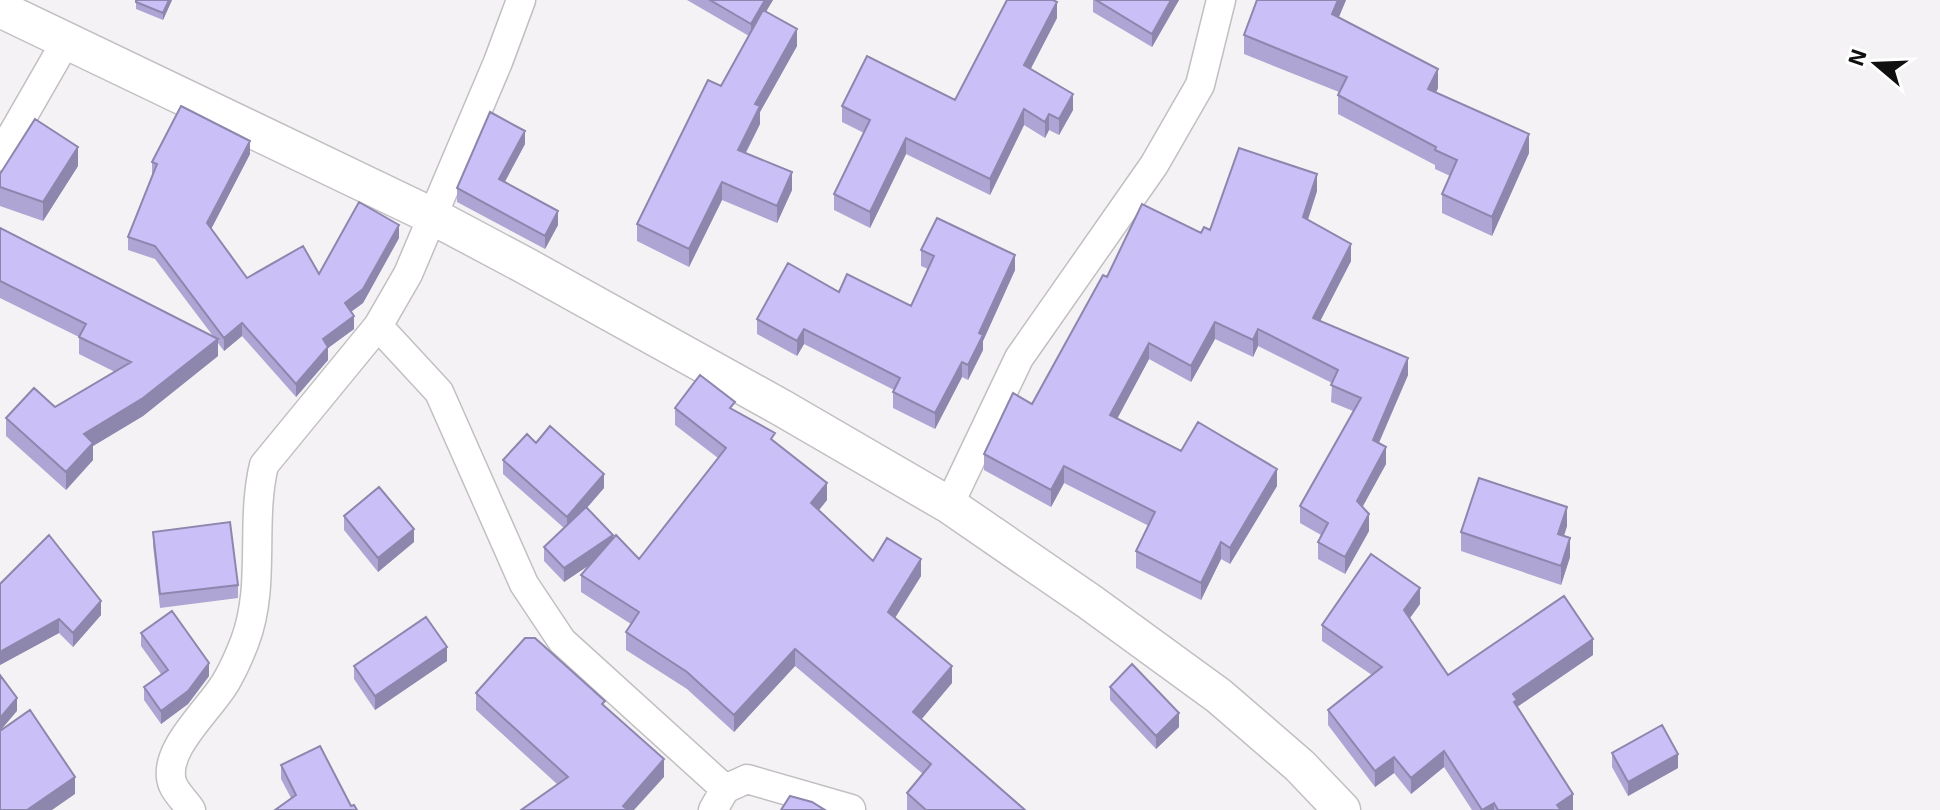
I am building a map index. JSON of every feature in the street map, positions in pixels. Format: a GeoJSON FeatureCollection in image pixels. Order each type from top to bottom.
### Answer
{"type":"FeatureCollection","features":[{"type":"Feature","properties":{"kind":"street"},"geometry":{"type":"LineString","coordinates":[[191,810],[172,784],[172,761],[183,740],[226,682],[245,639],[255,604],[258,490],[264,465],[378,326],[408,274],[521,0]]}},
{"type":"Feature","properties":{"kind":"street"},"geometry":{"type":"LineString","coordinates":[[949,505],[1019,358],[1154,165],[1200,85],[1221,0]]}},
{"type":"Feature","properties":{"kind":"street"},"geometry":{"type":"LineString","coordinates":[[0,9],[432,216],[755,393],[949,505],[1219,696],[1300,766],[1342,810]]}},
{"type":"Feature","properties":{"kind":"street"},"geometry":{"type":"LineString","coordinates":[[0,156],[66,41]]}},
{"type":"Feature","properties":{"kind":"street"},"geometry":{"type":"LineString","coordinates":[[378,326],[439,392],[524,584],[562,641],[719,800],[747,779],[851,809]]}},
{"type":"Feature","properties":{"kind":"building"},"geometry":{"type":"Polygon","coordinates":[[[136,0],[169,0],[163,13],[136,0]]]}},
{"type":"Feature","properties":{"kind":"building"},"geometry":{"type":"Polygon","coordinates":[[[710,0],[765,0],[751,24],[710,0]]]}},
{"type":"Feature","properties":{"kind":"building"},"geometry":{"type":"Polygon","coordinates":[[[1007,0],[1057,2],[1024,65],[1073,94],[1059,119],[1049,114],[1045,122],[1024,109],[990,179],[906,138],[870,212],[834,194],[870,120],[842,106],[867,56],[955,100],[1007,0]]]}},
{"type":"Feature","properties":{"kind":"building"},"geometry":{"type":"Polygon","coordinates":[[[1096,0],[1171,0],[1152,34],[1096,0]]]}},
{"type":"Feature","properties":{"kind":"building"},"geometry":{"type":"Polygon","coordinates":[[[1257,0],[1338,0],[1332,14],[1438,69],[1428,89],[1529,134],[1492,217],[1442,194],[1457,160],[1338,95],[1347,77],[1244,35],[1257,0]]]}},
{"type":"Feature","properties":{"kind":"building"},"geometry":{"type":"Polygon","coordinates":[[[763,10],[797,29],[755,104],[760,106],[738,150],[792,172],[777,206],[722,182],[689,249],[637,224],[708,80],[721,86],[763,10]]]}},
{"type":"Feature","properties":{"kind":"building"},"geometry":{"type":"Polygon","coordinates":[[[181,106],[250,141],[207,223],[247,278],[303,246],[319,274],[359,202],[399,225],[363,289],[345,303],[354,316],[323,339],[328,347],[296,384],[242,323],[224,338],[155,246],[128,237],[157,164],[152,162],[181,106]]]}},
{"type":"Feature","properties":{"kind":"building"},"geometry":{"type":"Polygon","coordinates":[[[490,112],[525,131],[499,179],[558,211],[545,236],[457,188],[490,112]]]}},
{"type":"Feature","properties":{"kind":"building"},"geometry":{"type":"Polygon","coordinates":[[[35,119],[78,147],[43,202],[0,187],[0,174],[35,119]]]}},
{"type":"Feature","properties":{"kind":"building"},"geometry":{"type":"Polygon","coordinates":[[[1239,148],[1317,174],[1303,217],[1351,244],[1313,318],[1408,358],[1373,440],[1386,447],[1357,501],[1369,514],[1345,557],[1318,542],[1328,523],[1300,506],[1361,398],[1331,385],[1338,370],[1258,329],[1253,340],[1215,322],[1191,366],[1149,343],[1110,415],[1181,451],[1198,422],[1277,469],[1230,548],[1221,542],[1201,583],[1136,551],[1155,512],[1064,466],[1051,490],[984,454],[1013,393],[1032,404],[1103,275],[1107,277],[1142,204],[1201,233],[1204,227],[1210,230],[1239,148]]]}},
{"type":"Feature","properties":{"kind":"building"},"geometry":{"type":"Polygon","coordinates":[[[937,218],[1015,255],[979,333],[983,335],[968,365],[962,362],[935,413],[893,392],[900,378],[804,329],[797,341],[757,319],[788,263],[839,292],[847,274],[911,306],[934,256],[921,250],[937,218]]]}},
{"type":"Feature","properties":{"kind":"building"},"geometry":{"type":"Polygon","coordinates":[[[0,228],[218,339],[143,398],[84,434],[93,443],[66,472],[6,418],[34,388],[55,407],[131,362],[79,337],[86,324],[0,281],[0,228]]]}},
{"type":"Feature","properties":{"kind":"building"},"geometry":{"type":"Polygon","coordinates":[[[700,375],[735,402],[730,408],[775,433],[771,439],[827,483],[811,503],[873,561],[887,538],[921,559],[888,612],[952,666],[913,712],[1025,810],[926,810],[907,793],[931,764],[795,649],[734,715],[687,672],[626,632],[639,612],[581,575],[616,535],[639,559],[726,448],[675,408],[700,375]]]}},
{"type":"Feature","properties":{"kind":"building"},"geometry":{"type":"Polygon","coordinates":[[[550,426],[604,474],[567,517],[503,460],[527,434],[536,443],[550,426]]]}},
{"type":"Feature","properties":{"kind":"building"},"geometry":{"type":"Polygon","coordinates":[[[1479,478],[1567,507],[1558,534],[1570,538],[1561,566],[1461,532],[1479,478]]]}},
{"type":"Feature","properties":{"kind":"building"},"geometry":{"type":"Polygon","coordinates":[[[379,487],[414,529],[378,558],[344,516],[379,487]]]}},
{"type":"Feature","properties":{"kind":"building"},"geometry":{"type":"Polygon","coordinates":[[[586,507],[613,535],[564,568],[544,547],[586,507]]]}},
{"type":"Feature","properties":{"kind":"building"},"geometry":{"type":"Polygon","coordinates":[[[230,522],[238,585],[160,594],[153,532],[230,522]]]}},
{"type":"Feature","properties":{"kind":"building"},"geometry":{"type":"Polygon","coordinates":[[[49,535],[101,601],[73,633],[59,619],[0,652],[0,584],[49,535]]]}},
{"type":"Feature","properties":{"kind":"building"},"geometry":{"type":"Polygon","coordinates":[[[1371,554],[1420,588],[1404,610],[1448,675],[1564,596],[1593,639],[1513,694],[1517,700],[1514,702],[1573,794],[1557,805],[1561,810],[1498,810],[1494,803],[1482,810],[1444,751],[1411,778],[1394,757],[1375,771],[1328,710],[1382,667],[1322,625],[1371,554]]]}},
{"type":"Feature","properties":{"kind":"building"},"geometry":{"type":"Polygon","coordinates":[[[172,611],[209,663],[188,691],[161,711],[144,687],[168,670],[141,633],[172,611]]]}},
{"type":"Feature","properties":{"kind":"building"},"geometry":{"type":"Polygon","coordinates":[[[426,617],[447,647],[375,696],[354,666],[426,617]]]}},
{"type":"Feature","properties":{"kind":"building"},"geometry":{"type":"Polygon","coordinates":[[[525,638],[535,638],[664,759],[623,806],[628,810],[521,810],[568,777],[476,693],[525,638]]]}},
{"type":"Feature","properties":{"kind":"building"},"geometry":{"type":"Polygon","coordinates":[[[1132,664],[1179,713],[1156,736],[1110,687],[1132,664]]]}},
{"type":"Feature","properties":{"kind":"building"},"geometry":{"type":"Polygon","coordinates":[[[0,675],[17,698],[0,718],[0,675]]]}},
{"type":"Feature","properties":{"kind":"building"},"geometry":{"type":"Polygon","coordinates":[[[30,710],[75,777],[27,810],[0,810],[0,731],[30,710]]]}},
{"type":"Feature","properties":{"kind":"building"},"geometry":{"type":"Polygon","coordinates":[[[1662,725],[1678,754],[1628,782],[1612,753],[1662,725]]]}},
{"type":"Feature","properties":{"kind":"building"},"geometry":{"type":"Polygon","coordinates":[[[320,746],[351,806],[354,805],[357,810],[275,810],[296,795],[281,765],[320,746]]]}},
{"type":"Feature","properties":{"kind":"building"},"geometry":{"type":"Polygon","coordinates":[[[790,796],[812,802],[825,810],[781,810],[790,796]]]}}]}
